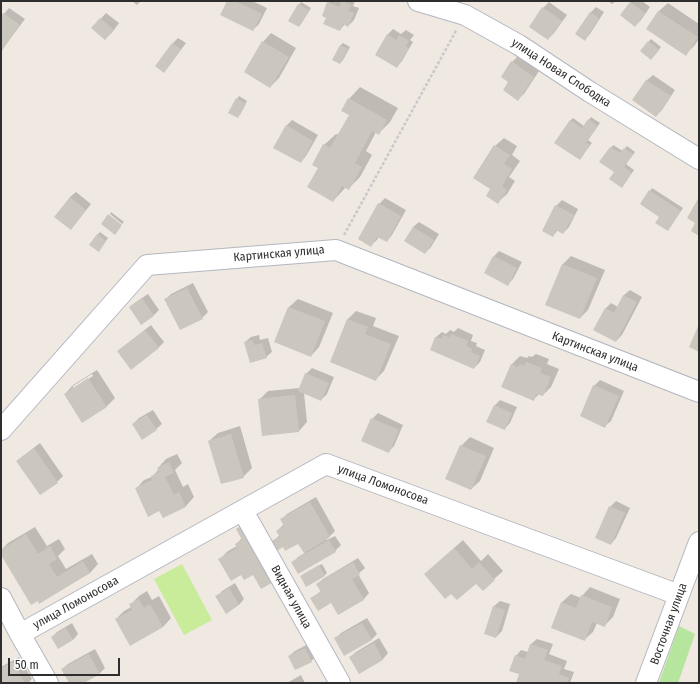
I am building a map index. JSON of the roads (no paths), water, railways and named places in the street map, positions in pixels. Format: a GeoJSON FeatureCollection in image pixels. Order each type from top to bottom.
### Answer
{"type":"FeatureCollection","features":[{"type":"Feature","properties":{"kind":"street","name":"улица Новая Слободка"},"geometry":{"type":"LineString","coordinates":[[418,1],[465,15],[519,45],[590,92],[699,159]]}},
{"type":"Feature","properties":{"kind":"street","name":"Картинская улица"},"geometry":{"type":"LineString","coordinates":[[1,430],[148,265],[336,250],[699,392]]}},
{"type":"Feature","properties":{"kind":"street","name":"улица Ломоносова"},"geometry":{"type":"LineString","coordinates":[[20,634],[326,464],[679,594]]}},
{"type":"Feature","properties":{"kind":"street","name":"Видная улица"},"geometry":{"type":"LineString","coordinates":[[243,511],[340,683]]}},
{"type":"Feature","properties":{"kind":"street","name":"Восточная улица"},"geometry":{"type":"LineString","coordinates":[[646,683],[699,542]]}},
{"type":"Feature","properties":{"kind":"street"},"geometry":{"type":"LineString","coordinates":[[1,598],[48,683]]}}]}
